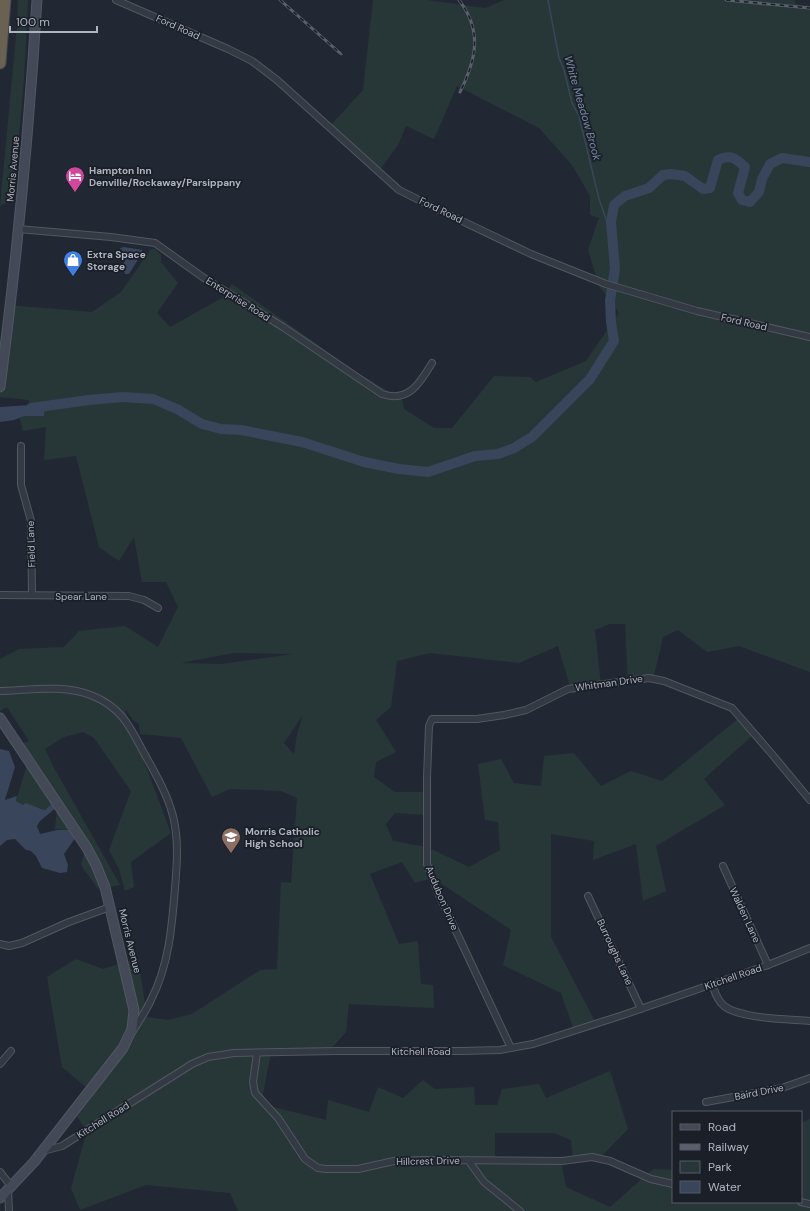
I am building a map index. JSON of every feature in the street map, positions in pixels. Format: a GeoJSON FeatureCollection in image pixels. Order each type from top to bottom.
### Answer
{"type":"FeatureCollection","features":[{"type":"Feature","properties":{"kind":"highway"},"geometry":{"type":"LineString","coordinates":[[0,63],[5,0]]}},
{"type":"Feature","properties":{"kind":"street","name":"Morris Avenue"},"geometry":{"type":"LineString","coordinates":[[0,387],[10,314],[34,58],[37,0]]}},
{"type":"Feature","properties":{"kind":"street","name":"Ford Road"},"geometry":{"type":"LineString","coordinates":[[116,0],[252,61],[277,80],[399,190],[531,254],[606,284],[698,311],[810,337]]}},
{"type":"Feature","properties":{"kind":"street","name":"Enterprise Road"},"geometry":{"type":"LineString","coordinates":[[18,229],[111,237],[155,243],[204,278],[283,327],[382,394],[388,396],[401,396],[411,392],[423,378],[432,363]]}},
{"type":"Feature","properties":{"kind":"street","name":"Field Lane"},"geometry":{"type":"LineString","coordinates":[[21,446],[21,485],[31,521],[32,595]]}},
{"type":"Feature","properties":{"kind":"street","name":"Spear Lane"},"geometry":{"type":"LineString","coordinates":[[0,595],[129,596],[144,600],[158,608]]}},
{"type":"Feature","properties":{"kind":"street","name":"Whitman Drive"},"geometry":{"type":"LineString","coordinates":[[438,719],[477,719],[526,710],[568,689],[649,678],[664,681],[732,708],[810,800]]}},
{"type":"Feature","properties":{"kind":"street"},"geometry":{"type":"LineString","coordinates":[[0,691],[62,689],[83,692],[102,700],[119,713],[132,730],[169,802],[175,825],[177,855],[171,938],[162,974],[154,994],[130,1036]]}},
{"type":"Feature","properties":{"kind":"street","name":"Morris Avenue"},"geometry":{"type":"LineString","coordinates":[[0,718],[87,848],[101,877],[110,907],[133,1002],[134,1021],[130,1036],[123,1048],[42,1152],[0,1198]]}},
{"type":"Feature","properties":{"kind":"street","name":"Audubon Drive"},"geometry":{"type":"LineString","coordinates":[[438,719],[432,719],[429,726],[427,777],[427,864],[511,1048]]}},
{"type":"Feature","properties":{"kind":"street","name":"Walden Lane"},"geometry":{"type":"LineString","coordinates":[[722,866],[768,965]]}},
{"type":"Feature","properties":{"kind":"street","name":"Burroughs Lane"},"geometry":{"type":"LineString","coordinates":[[588,896],[641,1009]]}},
{"type":"Feature","properties":{"kind":"street"},"geometry":{"type":"LineString","coordinates":[[0,944],[8,946],[22,943],[69,922],[110,907]]}},
{"type":"Feature","properties":{"kind":"street","name":"Kitchell Road"},"geometry":{"type":"LineString","coordinates":[[42,1152],[62,1146],[199,1060],[217,1055],[234,1053],[337,1051],[500,1050],[562,1035],[768,965],[810,948]]}},
{"type":"Feature","properties":{"kind":"street"},"geometry":{"type":"LineString","coordinates":[[712,984],[717,997],[724,1006],[738,1014],[810,1021]]}},
{"type":"Feature","properties":{"kind":"street"},"geometry":{"type":"LineString","coordinates":[[0,1064],[11,1051]]}},
{"type":"Feature","properties":{"kind":"street","name":"Hillcrest Drive"},"geometry":{"type":"LineString","coordinates":[[257,1053],[253,1082],[255,1093],[278,1118],[300,1153],[311,1164],[326,1169],[358,1169],[394,1161],[562,1161],[592,1157],[610,1161],[651,1179],[672,1184]]}},
{"type":"Feature","properties":{"kind":"street","name":"Baird Drive"},"geometry":{"type":"LineString","coordinates":[[706,1102],[782,1088],[810,1078]]}},
{"type":"Feature","properties":{"kind":"street"},"geometry":{"type":"LineString","coordinates":[[468,1160],[484,1182],[520,1211]]}},
{"type":"Feature","properties":{"kind":"street"},"geometry":{"type":"LineString","coordinates":[[0,1172],[9,1188],[9,1211]]}},
{"type":"Feature","properties":{"kind":"green space"},"geometry":{"type":"Polygon","coordinates":[[[18,0],[28,0],[22,101],[17,151],[9,201],[0,206],[17,26],[18,0]]]}},
{"type":"Feature","properties":{"kind":"green space"},"geometry":{"type":"Polygon","coordinates":[[[373,0],[427,0],[485,8],[504,0],[795,0],[795,4],[810,6],[810,672],[739,646],[707,652],[678,630],[663,637],[653,680],[628,682],[625,624],[610,624],[595,630],[601,686],[572,693],[558,646],[519,663],[430,653],[397,661],[391,707],[376,720],[396,752],[376,762],[374,777],[395,792],[428,792],[429,815],[395,813],[386,824],[393,841],[427,847],[469,867],[500,850],[498,822],[485,820],[478,764],[501,759],[514,783],[541,786],[544,756],[574,753],[601,786],[631,771],[662,781],[739,718],[755,733],[704,779],[725,805],[656,846],[666,891],[643,901],[636,844],[593,860],[594,841],[551,834],[551,937],[598,1027],[575,1033],[561,993],[503,965],[511,930],[433,878],[415,883],[402,862],[370,874],[399,944],[418,941],[421,984],[433,985],[434,1008],[349,1004],[346,1032],[329,1051],[271,1053],[261,1104],[326,1120],[328,1100],[369,1112],[378,1087],[403,1098],[423,1080],[435,1089],[474,1087],[475,1105],[497,1105],[502,1089],[539,1084],[546,1098],[610,1071],[628,1129],[600,1158],[573,1160],[571,1140],[554,1133],[495,1133],[495,1160],[561,1160],[566,1187],[610,1207],[653,1169],[672,1170],[672,1203],[802,1203],[802,1123],[810,1119],[810,1211],[238,1211],[230,1193],[146,1185],[80,1210],[71,1188],[87,1131],[77,1117],[94,1094],[62,1067],[47,977],[76,959],[103,969],[138,958],[147,1017],[168,1020],[192,1014],[260,970],[277,969],[281,882],[291,883],[297,798],[281,791],[230,789],[212,797],[181,738],[140,734],[139,724],[133,720],[126,710],[125,711],[171,833],[131,862],[134,887],[125,891],[119,869],[109,850],[131,791],[94,738],[83,732],[64,737],[45,749],[53,766],[120,885],[98,889],[81,865],[86,847],[68,830],[55,829],[57,807],[53,804],[45,810],[41,810],[26,806],[16,801],[29,758],[23,743],[29,741],[7,707],[0,711],[0,659],[19,649],[64,647],[79,631],[125,626],[158,647],[178,607],[166,582],[142,582],[134,537],[119,561],[99,547],[76,456],[44,460],[46,427],[23,431],[19,415],[34,411],[28,400],[0,397],[0,343],[6,305],[92,312],[121,292],[151,249],[155,249],[161,255],[161,262],[178,283],[157,313],[170,327],[222,298],[232,284],[356,372],[402,399],[404,409],[434,428],[452,428],[494,376],[530,377],[536,382],[586,361],[619,313],[599,286],[588,250],[599,218],[590,215],[590,196],[572,165],[539,128],[457,86],[434,139],[406,126],[398,145],[376,175],[329,127],[363,90],[373,0]],[[234,653],[181,663],[221,664],[293,654],[234,653]],[[303,715],[284,743],[294,754],[297,734],[303,715]]]}},
{"type":"Feature","properties":{"kind":"water"},"geometry":{"type":"Polygon","coordinates":[[[124,247],[142,250],[142,253],[129,274],[125,274],[122,266],[125,261],[125,257],[120,248],[124,247]]]}},
{"type":"Feature","properties":{"kind":"water"},"geometry":{"type":"Polygon","coordinates":[[[45,404],[44,416],[24,416],[14,420],[0,422],[0,407],[45,404]]]}},
{"type":"Feature","properties":{"kind":"water"},"geometry":{"type":"Polygon","coordinates":[[[0,749],[9,751],[15,767],[5,800],[17,796],[16,801],[23,805],[26,803],[45,810],[53,803],[57,807],[40,821],[37,826],[40,834],[57,830],[68,830],[76,837],[64,854],[68,865],[67,872],[60,873],[42,868],[36,856],[31,851],[26,850],[15,839],[7,840],[0,846],[0,749]]]}},
{"type":"Feature","properties":{"kind":"waterway","name":"White Meadow Brook"},"geometry":{"type":"LineString","coordinates":[[548,0],[559,58],[564,70],[572,103],[579,116],[599,199],[614,242]]}},
{"type":"Feature","properties":{"kind":"waterway"},"geometry":{"type":"LineString","coordinates":[[31,408],[123,397],[153,399],[177,409],[202,424],[221,429],[241,430],[302,442],[364,462],[399,469],[428,472],[475,456],[498,454],[514,448],[532,437],[590,379],[614,341],[610,301],[615,269],[611,222],[614,205],[625,196],[649,188],[663,175],[671,174],[685,176],[703,189],[710,188],[718,160],[726,157],[735,159],[745,167],[738,193],[742,200],[750,202],[759,192],[762,179],[770,164],[782,158],[810,162]]}},
{"type":"Feature","properties":{"kind":"railway"},"geometry":{"type":"LineString","coordinates":[[280,0],[341,54]]}},
{"type":"Feature","properties":{"kind":"railway"},"geometry":{"type":"LineString","coordinates":[[459,0],[472,23],[474,34],[473,57],[466,80],[460,92]]}},
{"type":"Feature","properties":{"kind":"railway"},"geometry":{"type":"LineString","coordinates":[[726,0],[810,8]]}},
{"type":"Feature","properties":{"kind":"place","name":"Hampton Inn Denville/Rockaway/Parsippany"},"geometry":{"type":"Point","coordinates":[75,193]}},
{"type":"Feature","properties":{"kind":"place","name":"Extra Space Storage"},"geometry":{"type":"Point","coordinates":[73,277]}},
{"type":"Feature","properties":{"kind":"place","name":"Morris Catholic High School"},"geometry":{"type":"Point","coordinates":[231,854]}}]}
